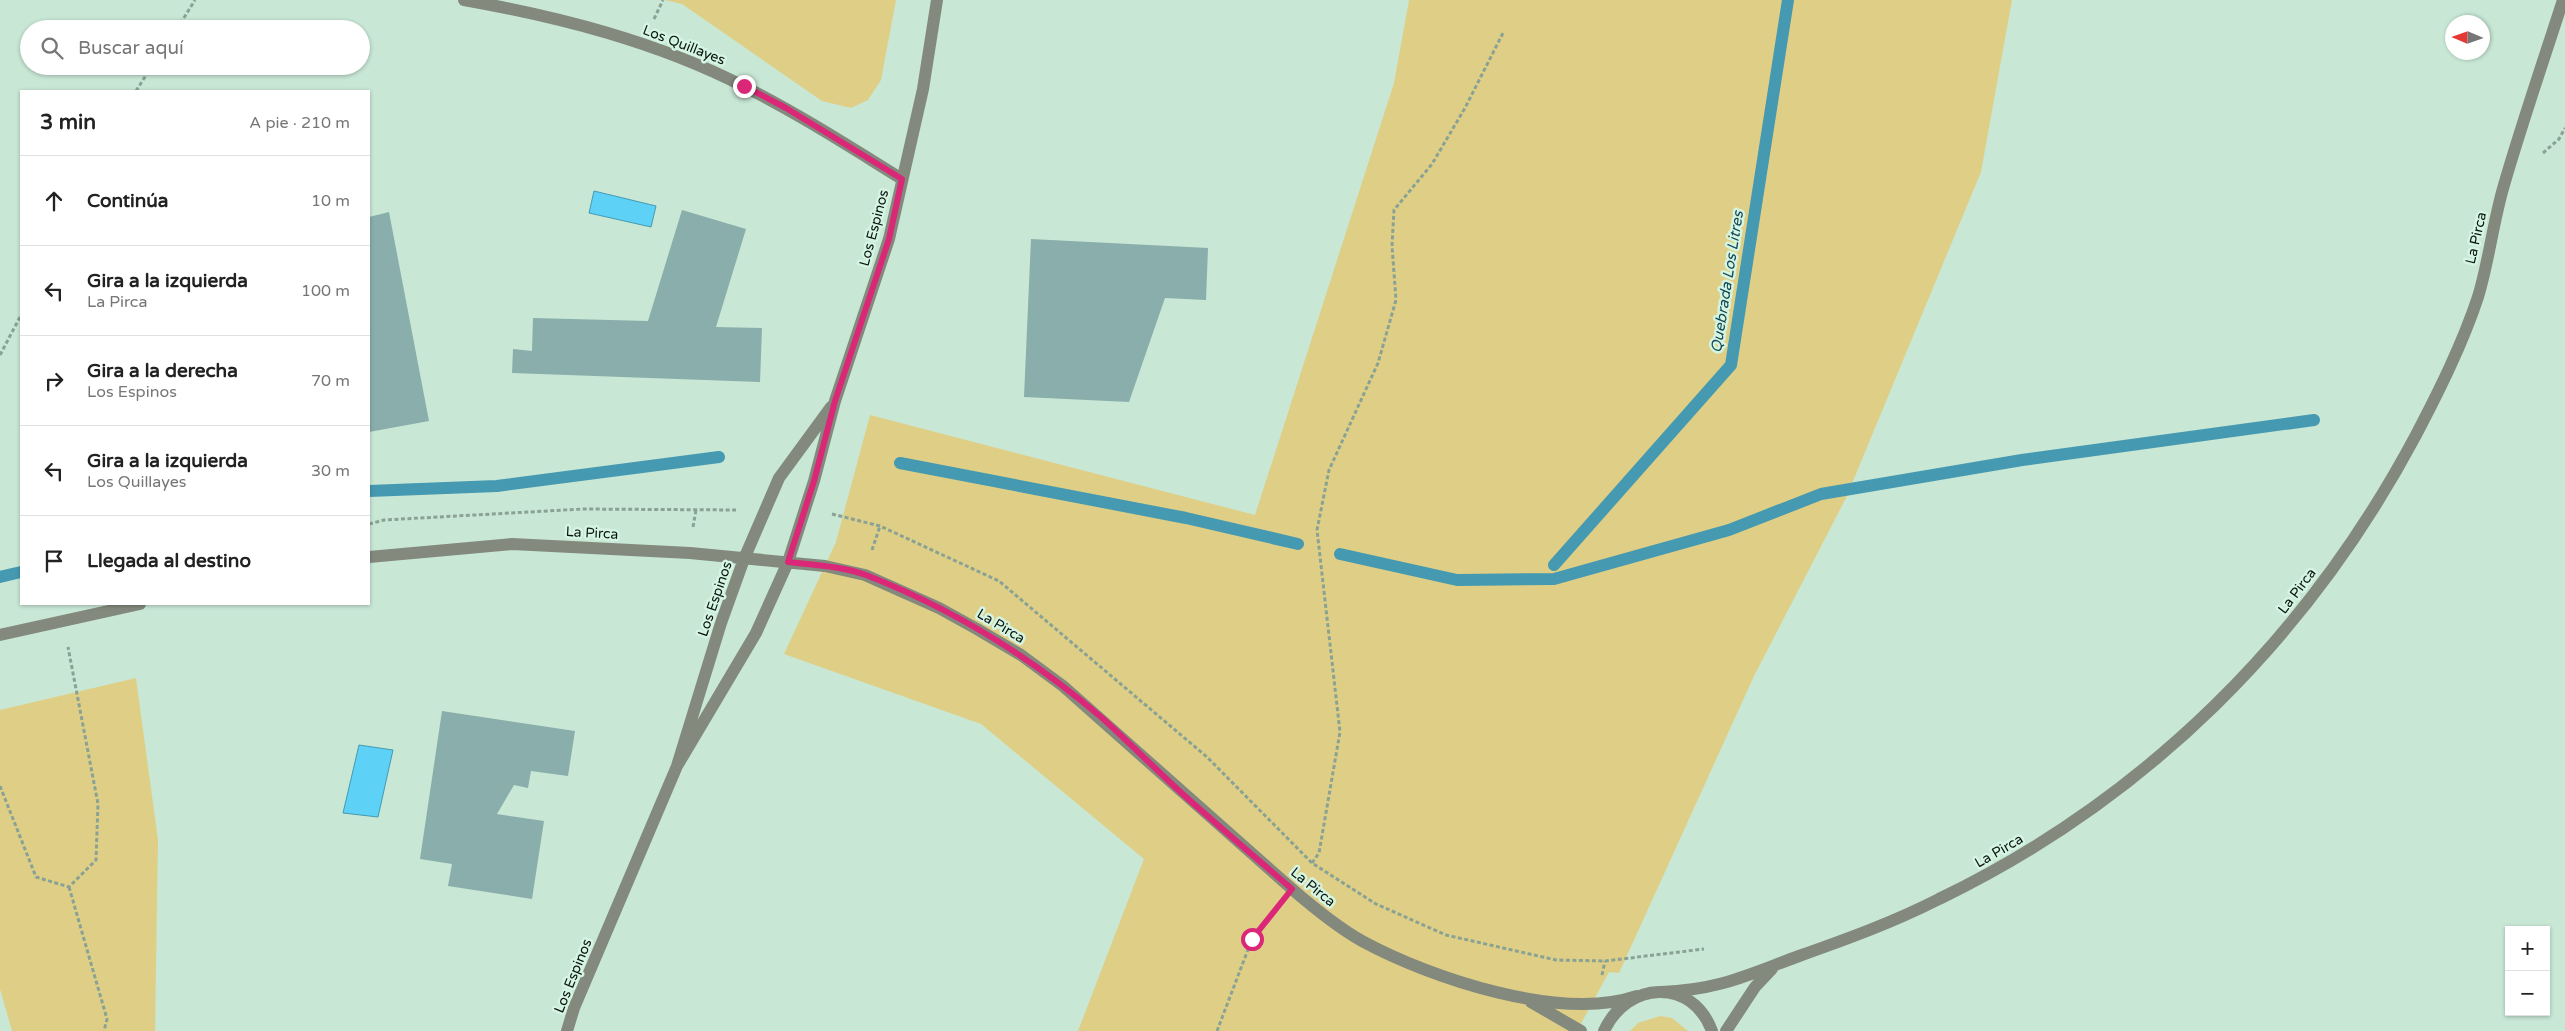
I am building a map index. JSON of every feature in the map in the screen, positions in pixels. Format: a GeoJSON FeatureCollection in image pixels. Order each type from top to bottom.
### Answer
{"type":"FeatureCollection","features":[{"type":"Feature","properties":{"kind":"street","name":"Los Quillayes"},"geometry":{"type":"LineString","coordinates":[[464,0],[574,24],[641,44],[693,63],[744,86],[786,108],[902,179]]}},
{"type":"Feature","properties":{"kind":"street","name":"Los Espinos"},"geometry":{"type":"LineString","coordinates":[[677,766],[756,633],[788,562],[814,481],[835,401],[889,239],[923,89],[937,0]]}},
{"type":"Feature","properties":{"kind":"street","name":"La Pirca"},"geometry":{"type":"LineString","coordinates":[[370,557],[512,544],[690,552],[825,566],[865,575],[939,608],[1021,655],[1102,718],[1186,797],[1325,917],[1361,940],[1398,959],[1437,974],[1518,996],[1554,1002],[1595,1004],[1622,1001],[1661,992],[1694,991],[1721,986],[1861,934],[1920,909],[2004,866],[2079,820],[2140,773],[2198,722],[2244,678],[2286,630],[2365,522],[2402,462],[2456,353],[2478,296],[2503,188],[2563,0]]}},
{"type":"Feature","properties":{"kind":"street","name":"Los Espinos"},"geometry":{"type":"LineString","coordinates":[[568,1031],[574,1008],[677,766],[744,559],[779,478],[835,401]]}},
{"type":"Feature","properties":{"kind":"street"},"geometry":{"type":"LineString","coordinates":[[0,635],[135,605]]}},
{"type":"Feature","properties":{"kind":"street","name":"La Pirca"},"geometry":{"type":"LineString","coordinates":[[1726,1031],[1755,987],[1775,965]]}},
{"type":"Feature","properties":{"kind":"street"},"geometry":{"type":"LineString","coordinates":[[1661,992],[1680,996],[1696,1006],[1708,1021],[1712,1031]]}},
{"type":"Feature","properties":{"kind":"street","name":"La Pirca"},"geometry":{"type":"LineString","coordinates":[[1518,996],[1551,1012],[1581,1031]]}},
{"type":"Feature","properties":{"kind":"street"},"geometry":{"type":"LineString","coordinates":[[1604,1031],[1610,1017],[1622,1004],[1637,996]]}},
{"type":"Feature","properties":{"kind":"path"},"geometry":{"type":"LineString","coordinates":[[183,20],[195,0]]}},
{"type":"Feature","properties":{"kind":"path"},"geometry":{"type":"LineString","coordinates":[[1217,1031],[1252,939],[1319,853],[1340,732],[1317,530],[1329,470],[1378,363],[1396,300],[1392,246],[1394,210],[1432,164],[1465,108],[1504,33]]}},
{"type":"Feature","properties":{"kind":"path"},"geometry":{"type":"LineString","coordinates":[[137,90],[146,75]]}},
{"type":"Feature","properties":{"kind":"path"},"geometry":{"type":"LineString","coordinates":[[0,355],[20,318]]}},
{"type":"Feature","properties":{"kind":"path"},"geometry":{"type":"LineString","coordinates":[[63,621],[98,804],[96,860],[69,887]]}},
{"type":"Feature","properties":{"kind":"path"},"geometry":{"type":"LineString","coordinates":[[0,786],[36,877],[69,887]]}},
{"type":"Feature","properties":{"kind":"path"},"geometry":{"type":"LineString","coordinates":[[69,887],[107,1019],[104,1031]]}},
{"type":"Feature","properties":{"kind":"shaded area"},"geometry":{"type":"Polygon","coordinates":[[[665,0],[896,0],[881,80],[868,100],[851,108],[822,101],[682,4],[665,0]]]}},
{"type":"Feature","properties":{"kind":"shaded area"},"geometry":{"type":"Polygon","coordinates":[[[1409,0],[2012,0],[1981,172],[1846,498],[1754,676],[1619,973],[1609,972],[1577,1031],[1078,1031],[1144,859],[981,724],[784,654],[836,542],[870,415],[1255,515],[1394,83],[1409,0]]]}},
{"type":"Feature","properties":{"kind":"shaded area"},"geometry":{"type":"Polygon","coordinates":[[[136,678],[158,840],[155,1031],[12,1031],[0,989],[0,710],[136,678]]]}},
{"type":"Feature","properties":{"kind":"shaded area"},"geometry":{"type":"Polygon","coordinates":[[[1660,1016],[1672,1018],[1688,1031],[1630,1031],[1638,1023],[1660,1016]]]}},
{"type":"Feature","properties":{"kind":"water"},"geometry":{"type":"Polygon","coordinates":[[[594,191],[656,206],[651,227],[589,213],[594,191]]]}},
{"type":"Feature","properties":{"kind":"water"},"geometry":{"type":"Polygon","coordinates":[[[359,745],[393,750],[378,817],[343,813],[359,745]]]}},
{"type":"Feature","properties":{"kind":"building"},"geometry":{"type":"Polygon","coordinates":[[[682,210],[746,229],[716,327],[762,328],[760,382],[512,373],[513,349],[532,351],[533,318],[648,321],[682,210]]]}},
{"type":"Feature","properties":{"kind":"building"},"geometry":{"type":"Polygon","coordinates":[[[389,212],[429,421],[370,432],[370,217],[389,212]]]}},
{"type":"Feature","properties":{"kind":"building"},"geometry":{"type":"Polygon","coordinates":[[[1031,239],[1208,248],[1206,300],[1165,298],[1129,402],[1024,397],[1031,239]]]}},
{"type":"Feature","properties":{"kind":"building"},"geometry":{"type":"Polygon","coordinates":[[[442,711],[575,731],[568,776],[531,771],[528,788],[514,785],[497,814],[544,821],[532,899],[448,886],[452,864],[420,859],[442,711]]]}},
{"type":"Feature","properties":{"kind":"waterway","name":"Quebrada Los Litres"},"geometry":{"type":"LineString","coordinates":[[1554,565],[1731,365],[1788,0]]}},
{"type":"Feature","properties":{"kind":"waterway"},"geometry":{"type":"LineString","coordinates":[[1340,554],[1457,580],[1554,579],[1729,530],[1821,494],[2022,460],[2314,420]]}},
{"type":"Feature","properties":{"kind":"waterway"},"geometry":{"type":"LineString","coordinates":[[370,491],[497,486],[719,457]]}},
{"type":"Feature","properties":{"kind":"waterway"},"geometry":{"type":"LineString","coordinates":[[900,463],[1186,518],[1298,544]]}},
{"type":"Feature","properties":{"kind":"waterway"},"geometry":{"type":"LineString","coordinates":[[0,577],[20,572]]}},
{"type":"Feature","properties":{"kind":"route"},"geometry":{"type":"LineString","coordinates":[[744,86],[786,108],[902,179],[889,239],[835,401],[814,481],[788,562],[825,566],[865,575],[939,608],[1021,655],[1063,686],[1102,718],[1186,797],[1292,889],[1252,939]]}}]}
